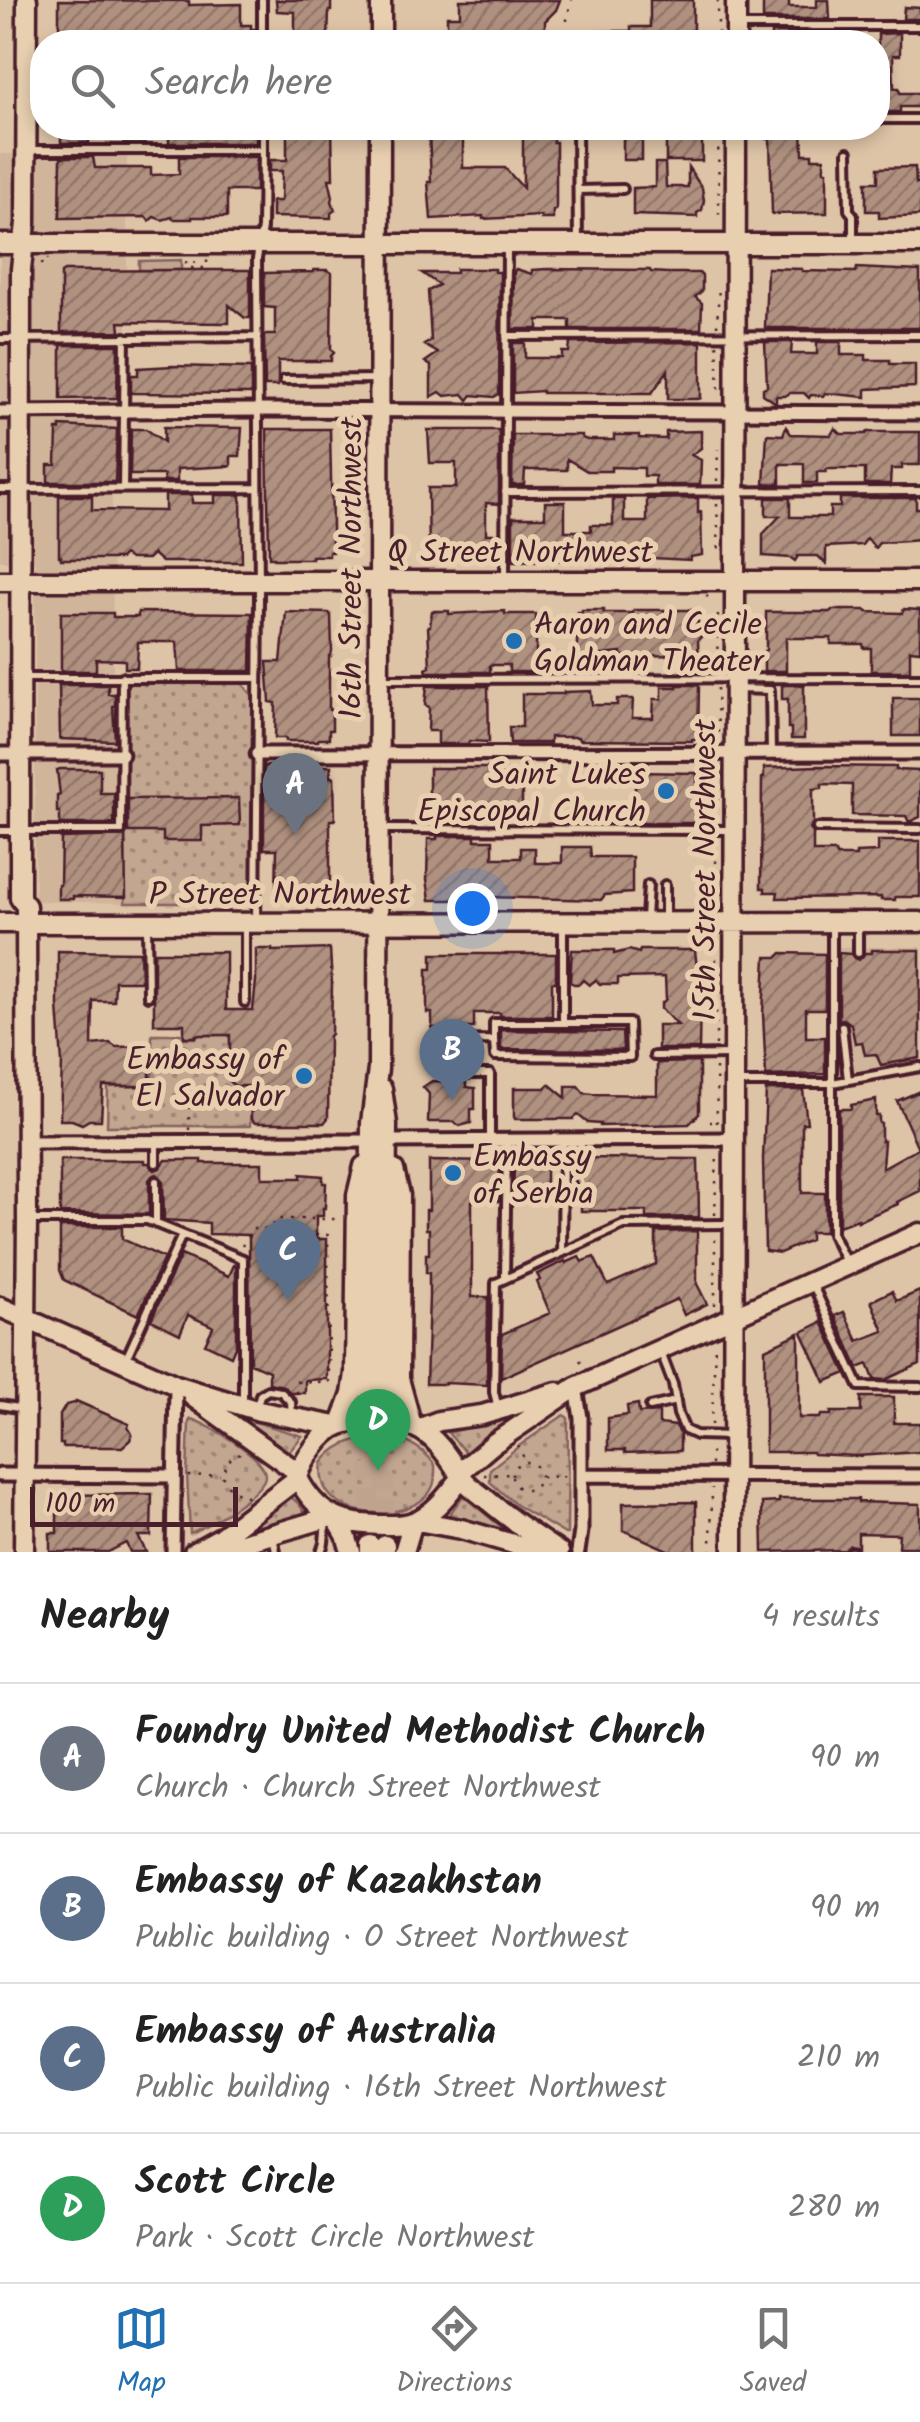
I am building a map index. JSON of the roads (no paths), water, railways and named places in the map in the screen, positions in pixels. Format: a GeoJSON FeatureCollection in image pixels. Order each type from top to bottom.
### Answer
{"type":"FeatureCollection","features":[{"type":"Feature","properties":{"kind":"main road"},"geometry":{"type":"LineString","coordinates":[[27,0],[30,36]]}},
{"type":"Feature","properties":{"kind":"main road"},"geometry":{"type":"LineString","coordinates":[[380,30],[381,0]]}},
{"type":"Feature","properties":{"kind":"main road"},"geometry":{"type":"LineString","coordinates":[[736,0],[736,30]]}},
{"type":"Feature","properties":{"kind":"main road"},"geometry":{"type":"LineString","coordinates":[[24,1552],[27,1142],[26,906],[20,898],[20,339],[30,112]]}},
{"type":"Feature","properties":{"kind":"main road","name":"16th Street Northwest"},"geometry":{"type":"LineString","coordinates":[[378,1405],[380,140]]}},
{"type":"Feature","properties":{"kind":"main road","name":"15th Street Northwest"},"geometry":{"type":"LineString","coordinates":[[733,1552],[734,1316],[724,1224],[725,1139],[734,1084],[736,140]]}},
{"type":"Feature","properties":{"kind":"main road"},"geometry":{"type":"LineString","coordinates":[[0,244],[920,244]]}},
{"type":"Feature","properties":{"kind":"main road","name":"Q Street Northwest"},"geometry":{"type":"LineString","coordinates":[[0,582],[920,582]]}},
{"type":"Feature","properties":{"kind":"main road","name":"P Street Northwest"},"geometry":{"type":"LineString","coordinates":[[0,923],[920,922]]}},
{"type":"Feature","properties":{"kind":"main road","name":"16th Street Northwest"},"geometry":{"type":"LineString","coordinates":[[338,1425],[355,1380],[356,1195],[379,1141]]}},
{"type":"Feature","properties":{"kind":"main road","name":"16th Street Northwest"},"geometry":{"type":"LineString","coordinates":[[379,1141],[400,1195],[399,1380],[415,1428]]}},
{"type":"Feature","properties":{"kind":"main road"},"geometry":{"type":"LineString","coordinates":[[415,1428],[499,1410],[576,1386],[920,1233]]}},
{"type":"Feature","properties":{"kind":"main road"},"geometry":{"type":"LineString","coordinates":[[0,1307],[176,1385],[249,1409],[338,1425],[399,1422],[415,1428],[434,1441],[461,1475],[504,1514],[559,1552]]}},
{"type":"Feature","properties":{"kind":"main road"},"geometry":{"type":"LineString","coordinates":[[176,1385],[299,1475],[305,1492],[346,1535],[351,1552]]}},
{"type":"Feature","properties":{"kind":"main road"},"geometry":{"type":"LineString","coordinates":[[212,1552],[266,1544],[332,1518],[363,1525],[415,1521],[438,1505],[461,1475],[493,1444],[576,1386]]}},
{"type":"Feature","properties":{"kind":"main road"},"geometry":{"type":"LineString","coordinates":[[194,1552],[221,1537],[299,1475],[318,1443],[338,1425]]}},
{"type":"Feature","properties":{"kind":"main road"},"geometry":{"type":"LineString","coordinates":[[404,1552],[415,1521]]}},
{"type":"Feature","properties":{"kind":"main road"},"geometry":{"type":"LineString","coordinates":[[415,1521],[541,1552]]}},
{"type":"Feature","properties":{"kind":"street"},"geometry":{"type":"LineString","coordinates":[[0,412],[920,412]]}},
{"type":"Feature","properties":{"kind":"street"},"geometry":{"type":"LineString","coordinates":[[256,754],[920,753]]}},
{"type":"Feature","properties":{"kind":"street"},"geometry":{"type":"LineString","coordinates":[[0,754],[122,754]]}},
{"type":"Feature","properties":{"kind":"street"},"geometry":{"type":"LineString","coordinates":[[27,1142],[725,1139]]}},
{"type":"Feature","properties":{"kind":"street"},"geometry":{"type":"LineString","coordinates":[[173,1552],[179,1476],[176,1385]]}},
{"type":"Feature","properties":{"kind":"street"},"geometry":{"type":"LineString","coordinates":[[576,1386],[581,1406],[576,1475],[581,1532],[578,1552]]}},
{"type":"Feature","properties":{"kind":"street"},"geometry":{"type":"LineString","coordinates":[[576,1475],[920,1476]]}},
{"type":"Feature","properties":{"kind":"street"},"geometry":{"type":"LineString","coordinates":[[0,1476],[179,1476]]}},
{"type":"Feature","properties":{"kind":"lane"},"geometry":{"type":"LineString","coordinates":[[262,0],[262,30]]}},
{"type":"Feature","properties":{"kind":"lane"},"geometry":{"type":"LineString","coordinates":[[828,30],[920,26]]}},
{"type":"Feature","properties":{"kind":"lane"},"geometry":{"type":"LineString","coordinates":[[890,119],[920,119]]}},
{"type":"Feature","properties":{"kind":"lane"},"geometry":{"type":"LineString","coordinates":[[245,1002],[256,754],[257,259],[262,228],[263,140]]}},
{"type":"Feature","properties":{"kind":"lane"},"geometry":{"type":"LineString","coordinates":[[577,140],[578,245]]}},
{"type":"Feature","properties":{"kind":"lane"},"geometry":{"type":"LineString","coordinates":[[27,150],[263,150]]}},
{"type":"Feature","properties":{"kind":"lane"},"geometry":{"type":"LineString","coordinates":[[848,152],[853,244]]}},
{"type":"Feature","properties":{"kind":"lane"},"geometry":{"type":"LineString","coordinates":[[578,190],[623,189]]}},
{"type":"Feature","properties":{"kind":"lane"},"geometry":{"type":"LineString","coordinates":[[505,581],[507,245]]}},
{"type":"Feature","properties":{"kind":"lane"},"geometry":{"type":"LineString","coordinates":[[506,336],[920,335]]}},
{"type":"Feature","properties":{"kind":"lane"},"geometry":{"type":"LineString","coordinates":[[0,339],[257,337]]}},
{"type":"Feature","properties":{"kind":"lane"},"geometry":{"type":"LineString","coordinates":[[123,489],[126,338]]}},
{"type":"Feature","properties":{"kind":"lane"},"geometry":{"type":"LineString","coordinates":[[284,380],[380,379]]}},
{"type":"Feature","properties":{"kind":"lane"},"geometry":{"type":"LineString","coordinates":[[0,489],[257,488]]}},
{"type":"Feature","properties":{"kind":"lane"},"geometry":{"type":"LineString","coordinates":[[505,492],[920,491]]}},
{"type":"Feature","properties":{"kind":"lane"},"geometry":{"type":"LineString","coordinates":[[0,831],[121,831],[122,677]]}},
{"type":"Feature","properties":{"kind":"lane"},"geometry":{"type":"LineString","coordinates":[[20,678],[257,678]]}},
{"type":"Feature","properties":{"kind":"lane"},"geometry":{"type":"LineString","coordinates":[[379,678],[735,683],[920,678]]}},
{"type":"Feature","properties":{"kind":"lane"},"geometry":{"type":"LineString","coordinates":[[735,683],[770,690],[771,753]]}},
{"type":"Feature","properties":{"kind":"lane"},"geometry":{"type":"LineString","coordinates":[[816,828],[920,830]]}},
{"type":"Feature","properties":{"kind":"lane"},"geometry":{"type":"LineString","coordinates":[[379,829],[734,830]]}},
{"type":"Feature","properties":{"kind":"lane"},"geometry":{"type":"LineString","coordinates":[[648,885],[646,892],[655,924]]}},
{"type":"Feature","properties":{"kind":"lane"},"geometry":{"type":"LineString","coordinates":[[655,924],[665,885]]}},
{"type":"Feature","properties":{"kind":"lane"},"geometry":{"type":"LineString","coordinates":[[832,922],[832,1234],[848,1265]]}},
{"type":"Feature","properties":{"kind":"lane"},"geometry":{"type":"LineString","coordinates":[[858,922],[858,954]]}},
{"type":"Feature","properties":{"kind":"lane"},"geometry":{"type":"LineString","coordinates":[[147,924],[148,996]]}},
{"type":"Feature","properties":{"kind":"lane"},"geometry":{"type":"LineString","coordinates":[[563,924],[563,1023]]}},
{"type":"Feature","properties":{"kind":"lane"},"geometry":{"type":"LineString","coordinates":[[494,1023],[629,1023],[630,1056],[495,1056],[494,1040],[494,1023]]}},
{"type":"Feature","properties":{"kind":"lane"},"geometry":{"type":"LineString","coordinates":[[842,1026],[848,1080]]}},
{"type":"Feature","properties":{"kind":"lane"},"geometry":{"type":"LineString","coordinates":[[442,1041],[494,1040]]}},
{"type":"Feature","properties":{"kind":"lane"},"geometry":{"type":"LineString","coordinates":[[654,1056],[734,1055]]}},
{"type":"Feature","properties":{"kind":"lane"},"geometry":{"type":"LineString","coordinates":[[734,1084],[832,1083],[920,1067]]}},
{"type":"Feature","properties":{"kind":"lane"},"geometry":{"type":"LineString","coordinates":[[450,1074],[490,1074],[490,1140]]}},
{"type":"Feature","properties":{"kind":"lane"},"geometry":{"type":"LineString","coordinates":[[505,1277],[506,1140]]}},
{"type":"Feature","properties":{"kind":"lane"},"geometry":{"type":"LineString","coordinates":[[562,1253],[563,1140]]}},
{"type":"Feature","properties":{"kind":"lane"},"geometry":{"type":"LineString","coordinates":[[156,1141],[156,1163]]}},
{"type":"Feature","properties":{"kind":"lane"},"geometry":{"type":"LineString","coordinates":[[156,1181],[156,1224]]}},
{"type":"Feature","properties":{"kind":"lane"},"geometry":{"type":"LineString","coordinates":[[27,1220],[147,1220],[243,1259],[249,1409]]}},
{"type":"Feature","properties":{"kind":"lane"},"geometry":{"type":"LineString","coordinates":[[499,1410],[494,1392],[496,1283],[623,1225],[724,1224]]}},
{"type":"Feature","properties":{"kind":"lane"},"geometry":{"type":"LineString","coordinates":[[124,1362],[182,1234]]}},
{"type":"Feature","properties":{"kind":"lane"},"geometry":{"type":"LineString","coordinates":[[811,1282],[859,1386],[920,1388]]}},
{"type":"Feature","properties":{"kind":"lane"},"geometry":{"type":"LineString","coordinates":[[660,1349],[685,1430],[696,1436],[733,1436]]}},
{"type":"Feature","properties":{"kind":"lane"},"geometry":{"type":"LineString","coordinates":[[650,1408],[676,1401]]}},
{"type":"Feature","properties":{"kind":"lane"},"geometry":{"type":"LineString","coordinates":[[0,1405],[26,1409]]}},
{"type":"Feature","properties":{"kind":"lane"},"geometry":{"type":"LineString","coordinates":[[320,1552],[332,1518]]}},
{"type":"Feature","properties":{"kind":"tunnel"},"geometry":{"type":"LineString","coordinates":[[370,1410],[370,1545]]}},
{"type":"Feature","properties":{"kind":"tunnel"},"geometry":{"type":"LineString","coordinates":[[385,1410],[385,1545]]}},
{"type":"Feature","properties":{"kind":"place","name":"Aaron and Cecile Goldman Theater"},"geometry":{"type":"Point","coordinates":[514,641]}},
{"type":"Feature","properties":{"kind":"place","name":"Saint Lukes Episcopal Church"},"geometry":{"type":"Point","coordinates":[666,791]}},
{"type":"Feature","properties":{"kind":"place","name":"Foundry United Methodist Church"},"geometry":{"type":"Point","coordinates":[295,835]}},
{"type":"Feature","properties":{"kind":"place","name":"Embassy of El Salvador"},"geometry":{"type":"Point","coordinates":[304,1076]}},
{"type":"Feature","properties":{"kind":"place","name":"Embassy of Kazakhstan"},"geometry":{"type":"Point","coordinates":[452,1101]}},
{"type":"Feature","properties":{"kind":"place","name":"Embassy of Serbia"},"geometry":{"type":"Point","coordinates":[453,1173]}},
{"type":"Feature","properties":{"kind":"place","name":"Embassy of Australia"},"geometry":{"type":"Point","coordinates":[288,1301]}},
{"type":"Feature","properties":{"kind":"place","name":"Scott Circle"},"geometry":{"type":"Point","coordinates":[378,1471]}}]}
